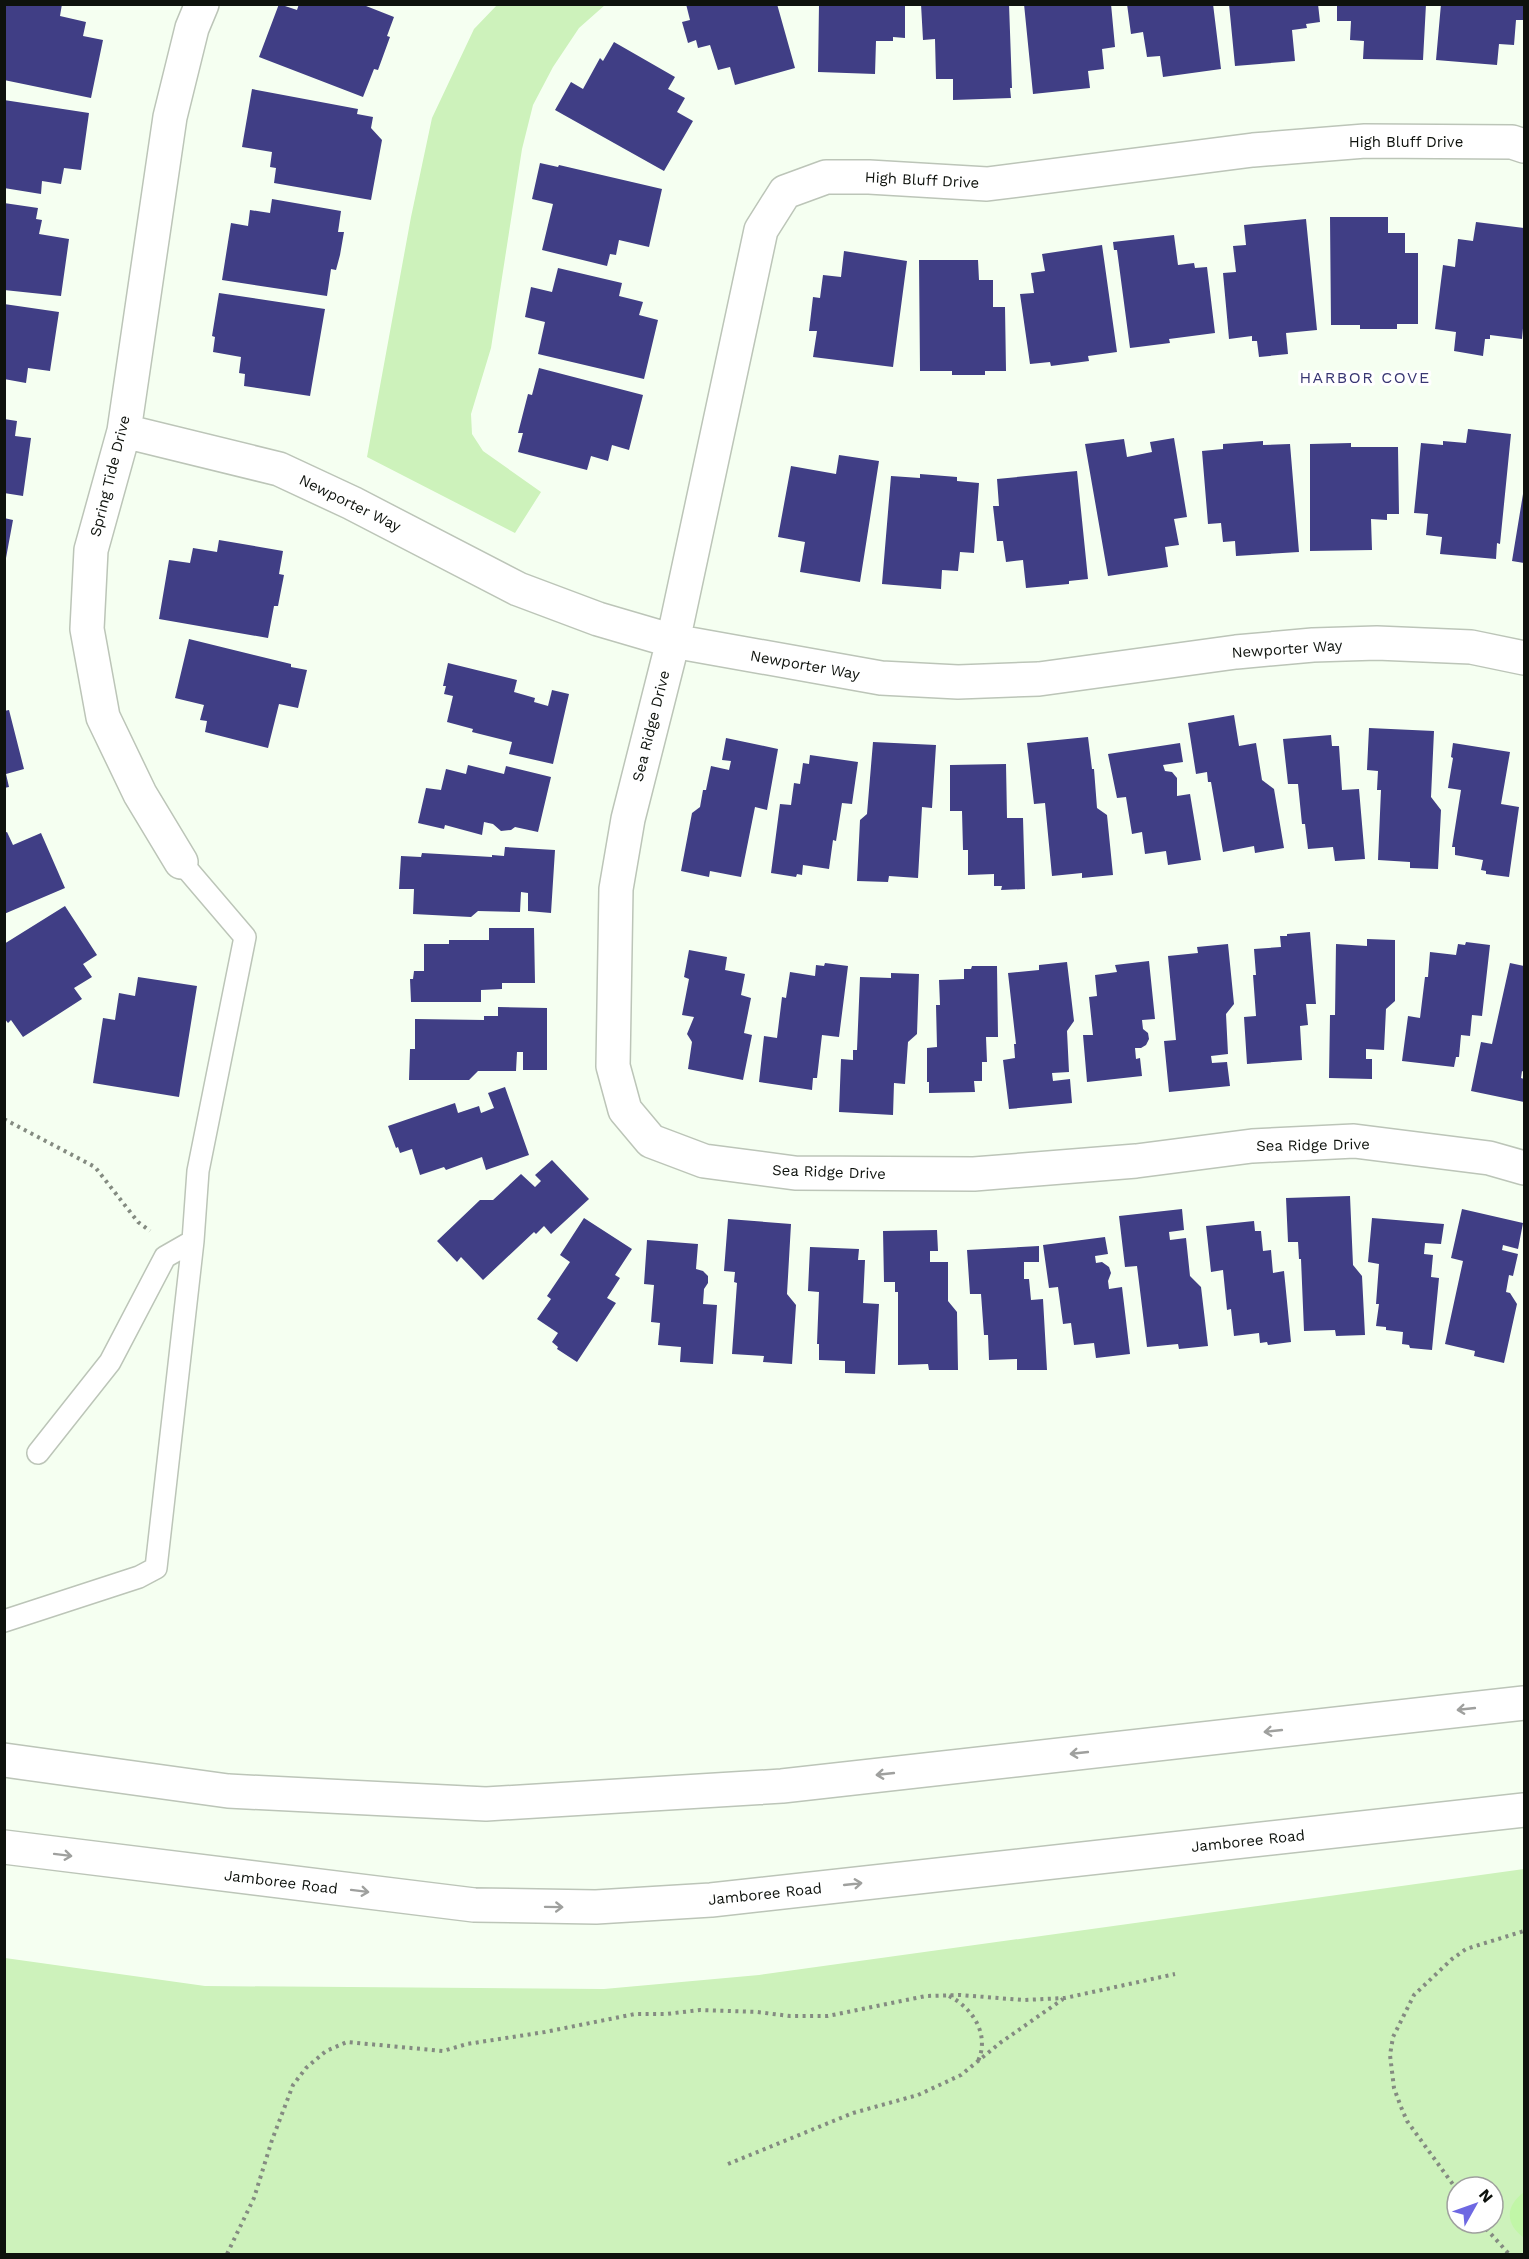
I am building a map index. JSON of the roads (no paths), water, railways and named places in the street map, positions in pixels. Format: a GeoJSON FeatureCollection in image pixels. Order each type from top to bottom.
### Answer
{"type":"FeatureCollection","features":[{"type":"Feature","properties":{"kind":"street","name":"Spring Tide Drive"},"geometry":{"type":"LineString","coordinates":[[181,862],[140,794],[103,717],[87,629],[91,550],[124,431],[170,117],[192,28],[202,4]]}},
{"type":"Feature","properties":{"kind":"street","name":"High Bluff Drive"},"geometry":{"type":"LineString","coordinates":[[673,641],[760,230],[785,192],[826,177],[869,177],[987,184],[1253,150],[1365,141],[1512,142],[1524,146]]}},
{"type":"Feature","properties":{"kind":"street","name":"Newporter Way"},"geometry":{"type":"LineString","coordinates":[[124,431],[279,469],[352,503],[518,589],[598,619],[673,641],[881,678],[958,682],[1039,679],[1236,652],[1313,645],[1377,643],[1471,647],[1524,658]]}},
{"type":"Feature","properties":{"kind":"street","name":"Sea Ridge Drive"},"geometry":{"type":"LineString","coordinates":[[673,641],[628,819],[616,890],[613,1066],[625,1110],[651,1141],[704,1161],[795,1173],[974,1174],[1136,1161],[1252,1146],[1354,1141],[1489,1158],[1524,1168]]}},
{"type":"Feature","properties":{"kind":"street"},"geometry":{"type":"LineString","coordinates":[[4,1760],[228,1791],[486,1804],[782,1786],[1524,1703]]}},
{"type":"Feature","properties":{"kind":"street","name":"Jamboree Road"},"geometry":{"type":"LineString","coordinates":[[4,1847],[474,1905],[596,1907],[711,1900],[1524,1810]]}},
{"type":"Feature","properties":{"kind":"lane"},"geometry":{"type":"LineString","coordinates":[[4,1621],[139,1577],[156,1568],[193,1242],[198,1171],[245,937],[181,862]]}},
{"type":"Feature","properties":{"kind":"lane"},"geometry":{"type":"LineString","coordinates":[[38,1453],[110,1362],[165,1257],[193,1242]]}},
{"type":"Feature","properties":{"kind":"district","name":"HARBOR COVE"},"geometry":{"type":"Point","coordinates":[1365,377]}}]}
